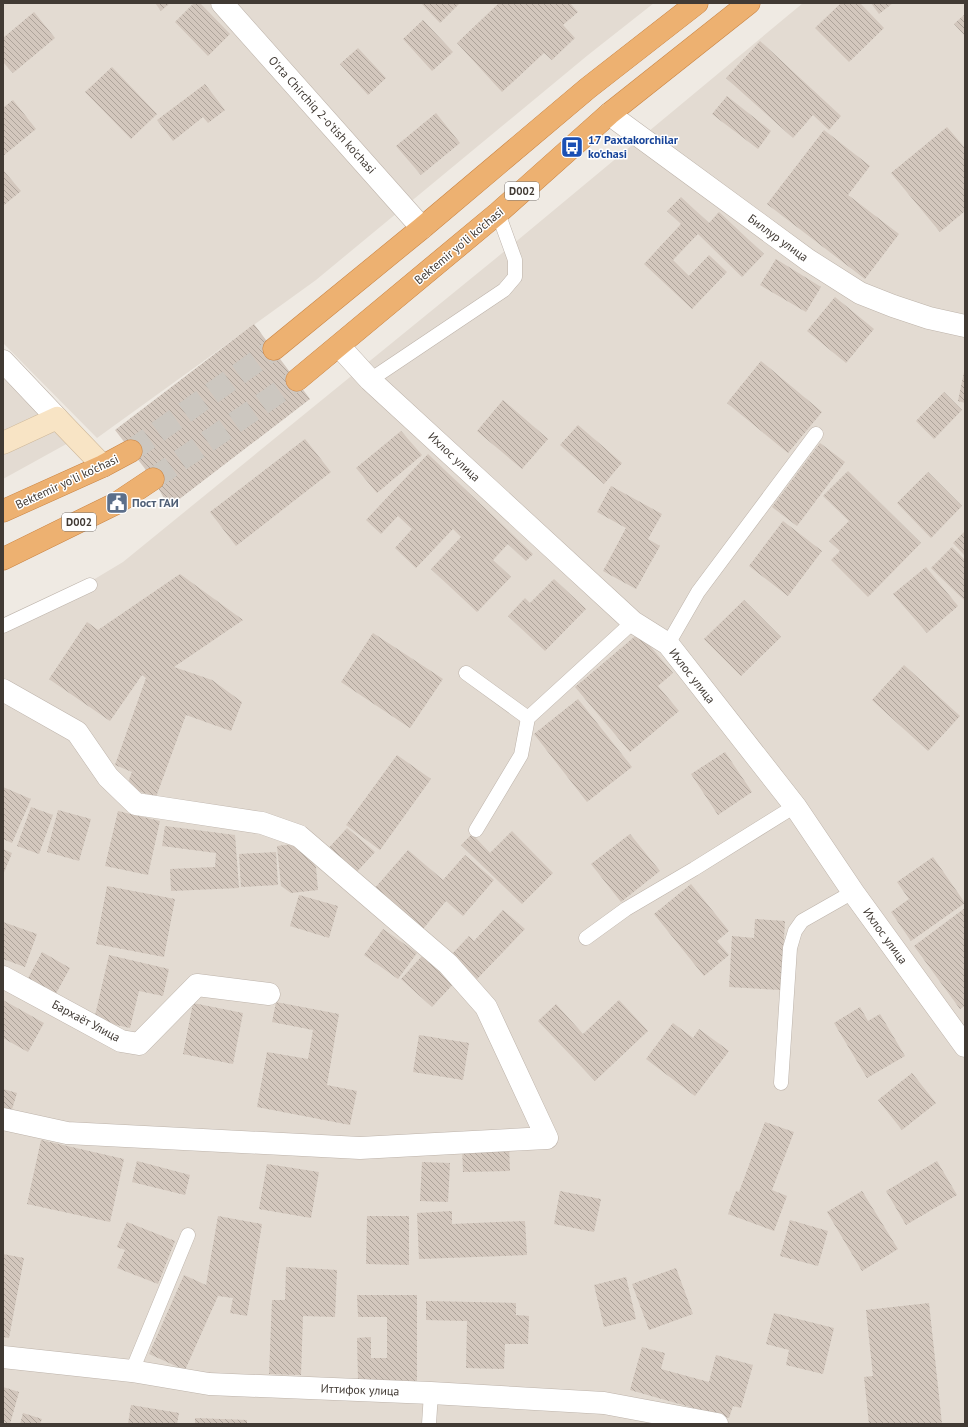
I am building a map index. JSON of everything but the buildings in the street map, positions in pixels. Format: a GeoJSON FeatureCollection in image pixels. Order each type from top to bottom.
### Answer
{"type":"FeatureCollection","features":[{"type":"Feature","properties":{"kind":"highway"},"geometry":{"type":"LineString","coordinates":[[274,349],[422,228],[588,88],[697,3]]}},
{"type":"Feature","properties":{"kind":"highway","name":"Bektemir yo'li ko'chasi"},"geometry":{"type":"LineString","coordinates":[[297,380],[498,213],[609,114],[749,3]]}},
{"type":"Feature","properties":{"kind":"highway","name":"Bektemir yo'li ko'chasi"},"geometry":{"type":"LineString","coordinates":[[3,512],[103,466],[131,450]]}},
{"type":"Feature","properties":{"kind":"highway","name":"D002"},"geometry":{"type":"LineString","coordinates":[[3,559],[117,503],[153,479]]}},
{"type":"Feature","properties":{"kind":"street","name":"O'rta Chirchiq 2-o'tish ko'chasi"},"geometry":{"type":"LineString","coordinates":[[222,3],[422,228]]}},
{"type":"Feature","properties":{"kind":"street","name":"Биллур улица"},"geometry":{"type":"LineString","coordinates":[[609,114],[808,260],[860,293],[929,318],[965,326]]}},
{"type":"Feature","properties":{"kind":"street","name":"Ихлос улица"},"geometry":{"type":"LineString","coordinates":[[339,346],[370,380],[633,622],[668,644],[795,806],[853,892],[965,1046]]}},
{"type":"Feature","properties":{"kind":"street"},"geometry":{"type":"LineString","coordinates":[[3,362],[103,466]]}},
{"type":"Feature","properties":{"kind":"street"},"geometry":{"type":"LineString","coordinates":[[3,443],[57,418]]}},
{"type":"Feature","properties":{"kind":"street"},"geometry":{"type":"LineString","coordinates":[[3,690],[77,732],[108,777],[136,804],[262,823],[299,836],[448,964],[486,1007],[547,1138],[360,1148],[67,1133],[3,1119]]}},
{"type":"Feature","properties":{"kind":"street","name":"Бархаёт Улица"},"geometry":{"type":"LineString","coordinates":[[3,977],[121,1041],[139,1044],[197,985],[269,994]]}},
{"type":"Feature","properties":{"kind":"street","name":"Иттифок улица"},"geometry":{"type":"LineString","coordinates":[[3,1357],[132,1371],[209,1384],[431,1393],[604,1403],[717,1424]]}},
{"type":"Feature","properties":{"kind":"lane"},"geometry":{"type":"LineString","coordinates":[[370,380],[504,290],[515,277],[515,260],[498,213]]}},
{"type":"Feature","properties":{"kind":"lane"},"geometry":{"type":"LineString","coordinates":[[668,644],[698,592],[816,434]]}},
{"type":"Feature","properties":{"kind":"lane"},"geometry":{"type":"LineString","coordinates":[[3,626],[90,585]]}},
{"type":"Feature","properties":{"kind":"lane"},"geometry":{"type":"LineString","coordinates":[[476,830],[521,755],[528,718],[633,622]]}},
{"type":"Feature","properties":{"kind":"lane"},"geometry":{"type":"LineString","coordinates":[[466,674],[528,718]]}},
{"type":"Feature","properties":{"kind":"lane"},"geometry":{"type":"LineString","coordinates":[[586,938],[626,909],[694,869],[795,806]]}},
{"type":"Feature","properties":{"kind":"lane"},"geometry":{"type":"LineString","coordinates":[[781,1083],[790,948],[794,931],[802,921],[853,892]]}},
{"type":"Feature","properties":{"kind":"lane"},"geometry":{"type":"LineString","coordinates":[[132,1371],[188,1235]]}},
{"type":"Feature","properties":{"kind":"lane"},"geometry":{"type":"LineString","coordinates":[[429,1424],[431,1393]]}},
{"type":"Feature","properties":{"kind":"shaded area"},"geometry":{"type":"Polygon","coordinates":[[[3,3],[654,3],[588,55],[316,280],[97,438],[3,343],[3,3]]]}},
{"type":"Feature","properties":{"kind":"shaded area"},"geometry":{"type":"Polygon","coordinates":[[[803,3],[965,3],[965,1424],[3,1424],[3,634],[123,562],[495,259],[803,3]]]}},
{"type":"Feature","properties":{"kind":"shaded area"},"geometry":{"type":"Polygon","coordinates":[[[3,373],[70,442],[3,479],[3,373]]]}},
{"type":"Feature","properties":{"kind":"tunnel"},"geometry":{"type":"LineString","coordinates":[[131,451],[274,349]]}},
{"type":"Feature","properties":{"kind":"tunnel"},"geometry":{"type":"LineString","coordinates":[[153,479],[297,380]]}},
{"type":"Feature","properties":{"kind":"place","name":"17 Paxtakorchilar ko'chasi"},"geometry":{"type":"Point","coordinates":[572,147]}},
{"type":"Feature","properties":{"kind":"place","name":"Пост ГАИ"},"geometry":{"type":"Point","coordinates":[117,503]}}]}
